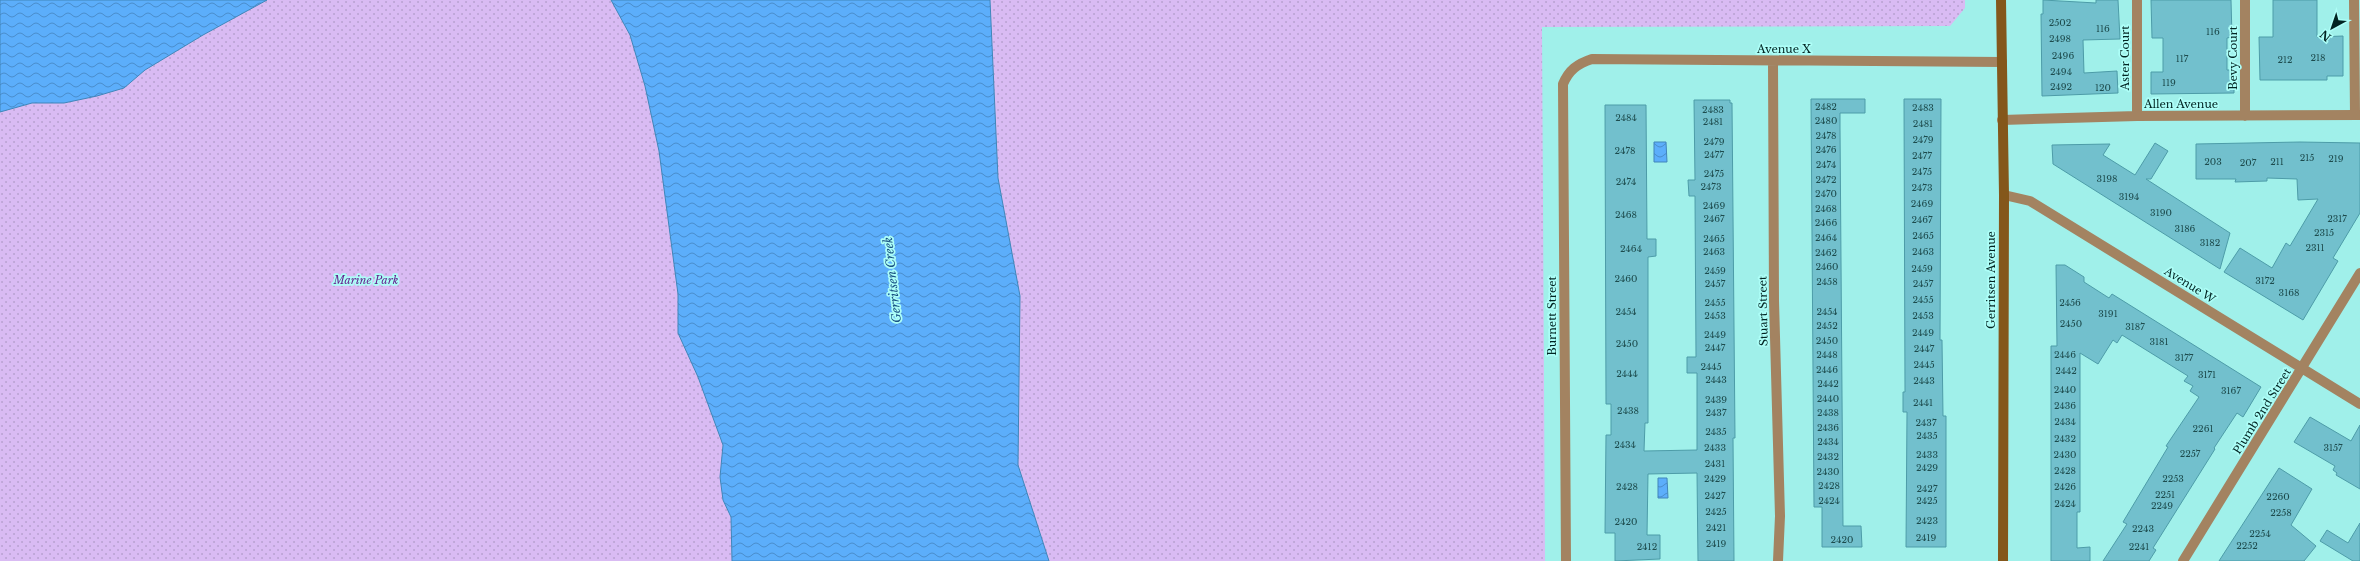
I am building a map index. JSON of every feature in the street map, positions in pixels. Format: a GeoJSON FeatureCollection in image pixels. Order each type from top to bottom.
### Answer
{"type":"FeatureCollection","features":[{"type":"Feature","properties":{"kind":"main road","name":"Gerritsen Avenue"},"geometry":{"type":"LineString","coordinates":[[2001,0],[2004,195],[2003,561]]}},
{"type":"Feature","properties":{"kind":"street","name":"Aster Court"},"geometry":{"type":"LineString","coordinates":[[2137,0],[2137,116]]}},
{"type":"Feature","properties":{"kind":"street","name":"Bevy Court"},"geometry":{"type":"LineString","coordinates":[[2245,0],[2245,116]]}},
{"type":"Feature","properties":{"kind":"street"},"geometry":{"type":"LineString","coordinates":[[2354,0],[2357,115]]}},
{"type":"Feature","properties":{"kind":"street","name":"Avenue X"},"geometry":{"type":"LineString","coordinates":[[1569,72],[1580,63],[1592,59],[2002,62]]}},
{"type":"Feature","properties":{"kind":"street","name":"Stuart Street"},"geometry":{"type":"LineString","coordinates":[[1773,61],[1774,301],[1780,516],[1778,561]]}},
{"type":"Feature","properties":{"kind":"street","name":"Burnett Street"},"geometry":{"type":"LineString","coordinates":[[1566,561],[1563,84],[1569,72]]}},
{"type":"Feature","properties":{"kind":"street","name":"Allen Avenue"},"geometry":{"type":"LineString","coordinates":[[2002,120],[2137,116],[2357,115]]}},
{"type":"Feature","properties":{"kind":"street","name":"Avenue W"},"geometry":{"type":"LineString","coordinates":[[2004,195],[2030,201],[2360,404]]}},
{"type":"Feature","properties":{"kind":"street","name":"Plumb 2nd Street"},"geometry":{"type":"LineString","coordinates":[[2183,561],[2360,273]]}},
{"type":"Feature","properties":{"kind":"green space","name":"Marine Park"},"geometry":{"type":"Polygon","coordinates":[[[267,0],[611,0],[630,35],[645,86],[659,151],[678,294],[678,333],[698,377],[723,445],[720,477],[723,500],[731,517],[732,561],[0,561],[0,112],[32,103],[64,103],[124,88],[145,70],[203,35],[267,0]]]}},
{"type":"Feature","properties":{"kind":"green space"},"geometry":{"type":"Polygon","coordinates":[[[990,0],[1965,0],[1965,8],[1950,26],[1542,27],[1545,561],[1049,561],[1018,465],[1020,296],[998,178],[990,0]]]}},
{"type":"Feature","properties":{"kind":"water"},"geometry":{"type":"Polygon","coordinates":[[[0,0],[267,0],[203,35],[145,70],[124,88],[97,96],[64,103],[32,103],[0,112],[0,0]]]}},
{"type":"Feature","properties":{"kind":"water","name":"Gerritsen Creek"},"geometry":{"type":"Polygon","coordinates":[[[611,0],[990,0],[998,178],[1020,296],[1018,465],[1049,561],[732,561],[731,517],[723,500],[720,477],[723,445],[698,377],[678,333],[678,294],[659,151],[645,86],[630,35],[611,0]]]}},
{"type":"Feature","properties":{"kind":"water"},"geometry":{"type":"Polygon","coordinates":[[[1654,142],[1666,142],[1667,162],[1654,162],[1654,142]]]}},
{"type":"Feature","properties":{"kind":"water"},"geometry":{"type":"Polygon","coordinates":[[[1658,478],[1667,478],[1668,498],[1658,498],[1658,478]]]}},
{"type":"Feature","properties":{"kind":"building"},"geometry":{"type":"Polygon","coordinates":[[[2043,0],[2096,3],[2096,0],[2118,0],[2120,39],[2083,40],[2084,73],[2117,71],[2118,93],[2042,96],[2041,14],[2043,14],[2043,0]]]}},
{"type":"Feature","properties":{"kind":"building"},"geometry":{"type":"Polygon","coordinates":[[[2151,0],[2231,0],[2232,37],[2227,38],[2227,70],[2234,70],[2234,93],[2151,94],[2151,72],[2163,72],[2163,38],[2152,38],[2151,0]]]}},
{"type":"Feature","properties":{"kind":"building"},"geometry":{"type":"Polygon","coordinates":[[[2273,0],[2317,0],[2317,37],[2343,36],[2343,76],[2327,76],[2327,80],[2260,80],[2259,37],[2273,37],[2273,0]]]}},
{"type":"Feature","properties":{"kind":"building"},"geometry":{"type":"Polygon","coordinates":[[[1811,99],[1865,99],[1865,113],[1840,113],[1843,526],[1861,526],[1862,547],[1822,547],[1822,507],[1814,507],[1811,99]]]}},
{"type":"Feature","properties":{"kind":"building"},"geometry":{"type":"Polygon","coordinates":[[[1904,99],[1941,99],[1940,340],[1942,340],[1943,416],[1946,416],[1946,547],[1906,547],[1907,412],[1903,412],[1903,392],[1905,392],[1904,99]]]}},
{"type":"Feature","properties":{"kind":"building"},"geometry":{"type":"Polygon","coordinates":[[[1694,100],[1730,100],[1730,103],[1732,103],[1735,438],[1733,438],[1734,561],[1698,561],[1697,473],[1648,474],[1647,535],[1660,535],[1660,559],[1615,561],[1615,533],[1605,533],[1606,435],[1611,435],[1611,404],[1606,404],[1605,105],[1646,105],[1647,239],[1656,239],[1656,256],[1648,257],[1648,423],[1645,423],[1644,451],[1697,450],[1697,373],[1687,373],[1687,357],[1696,357],[1695,196],[1689,196],[1688,180],[1695,180],[1694,100]]]}},
{"type":"Feature","properties":{"kind":"building"},"geometry":{"type":"Polygon","coordinates":[[[2300,142],[2360,143],[2360,213],[2333,258],[2338,261],[2303,320],[2224,272],[2240,248],[2272,268],[2286,243],[2290,246],[2318,199],[2298,200],[2297,179],[2267,178],[2267,181],[2235,182],[2236,179],[2196,179],[2196,144],[2300,142]]]}},
{"type":"Feature","properties":{"kind":"building"},"geometry":{"type":"Polygon","coordinates":[[[2155,143],[2168,151],[2151,179],[2146,179],[2230,233],[2220,269],[2053,164],[2052,145],[2110,144],[2103,155],[2135,175],[2155,143]]]}},
{"type":"Feature","properties":{"kind":"building"},"geometry":{"type":"Polygon","coordinates":[[[2056,265],[2065,265],[2084,277],[2084,282],[2109,298],[2112,294],[2261,387],[2243,417],[2237,413],[2214,448],[2215,449],[2153,548],[2156,550],[2149,561],[2103,561],[2127,524],[2123,522],[2168,447],[2166,446],[2199,397],[2190,391],[2193,386],[2184,381],[2188,376],[2122,335],[2117,343],[2113,340],[2098,364],[2080,353],[2080,512],[2077,512],[2077,548],[2090,547],[2090,561],[2051,561],[2051,346],[2057,346],[2056,265]]]}},
{"type":"Feature","properties":{"kind":"building"},"geometry":{"type":"Polygon","coordinates":[[[2310,417],[2351,441],[2360,425],[2360,489],[2336,475],[2337,473],[2333,470],[2335,466],[2294,442],[2310,417]]]}},
{"type":"Feature","properties":{"kind":"building"},"geometry":{"type":"Polygon","coordinates":[[[2279,468],[2312,489],[2291,525],[2316,546],[2304,561],[2219,561],[2279,468]]]}},
{"type":"Feature","properties":{"kind":"building"},"geometry":{"type":"Polygon","coordinates":[[[2360,523],[2360,561],[2353,561],[2320,541],[2327,530],[2348,543],[2360,523]]]}}]}
